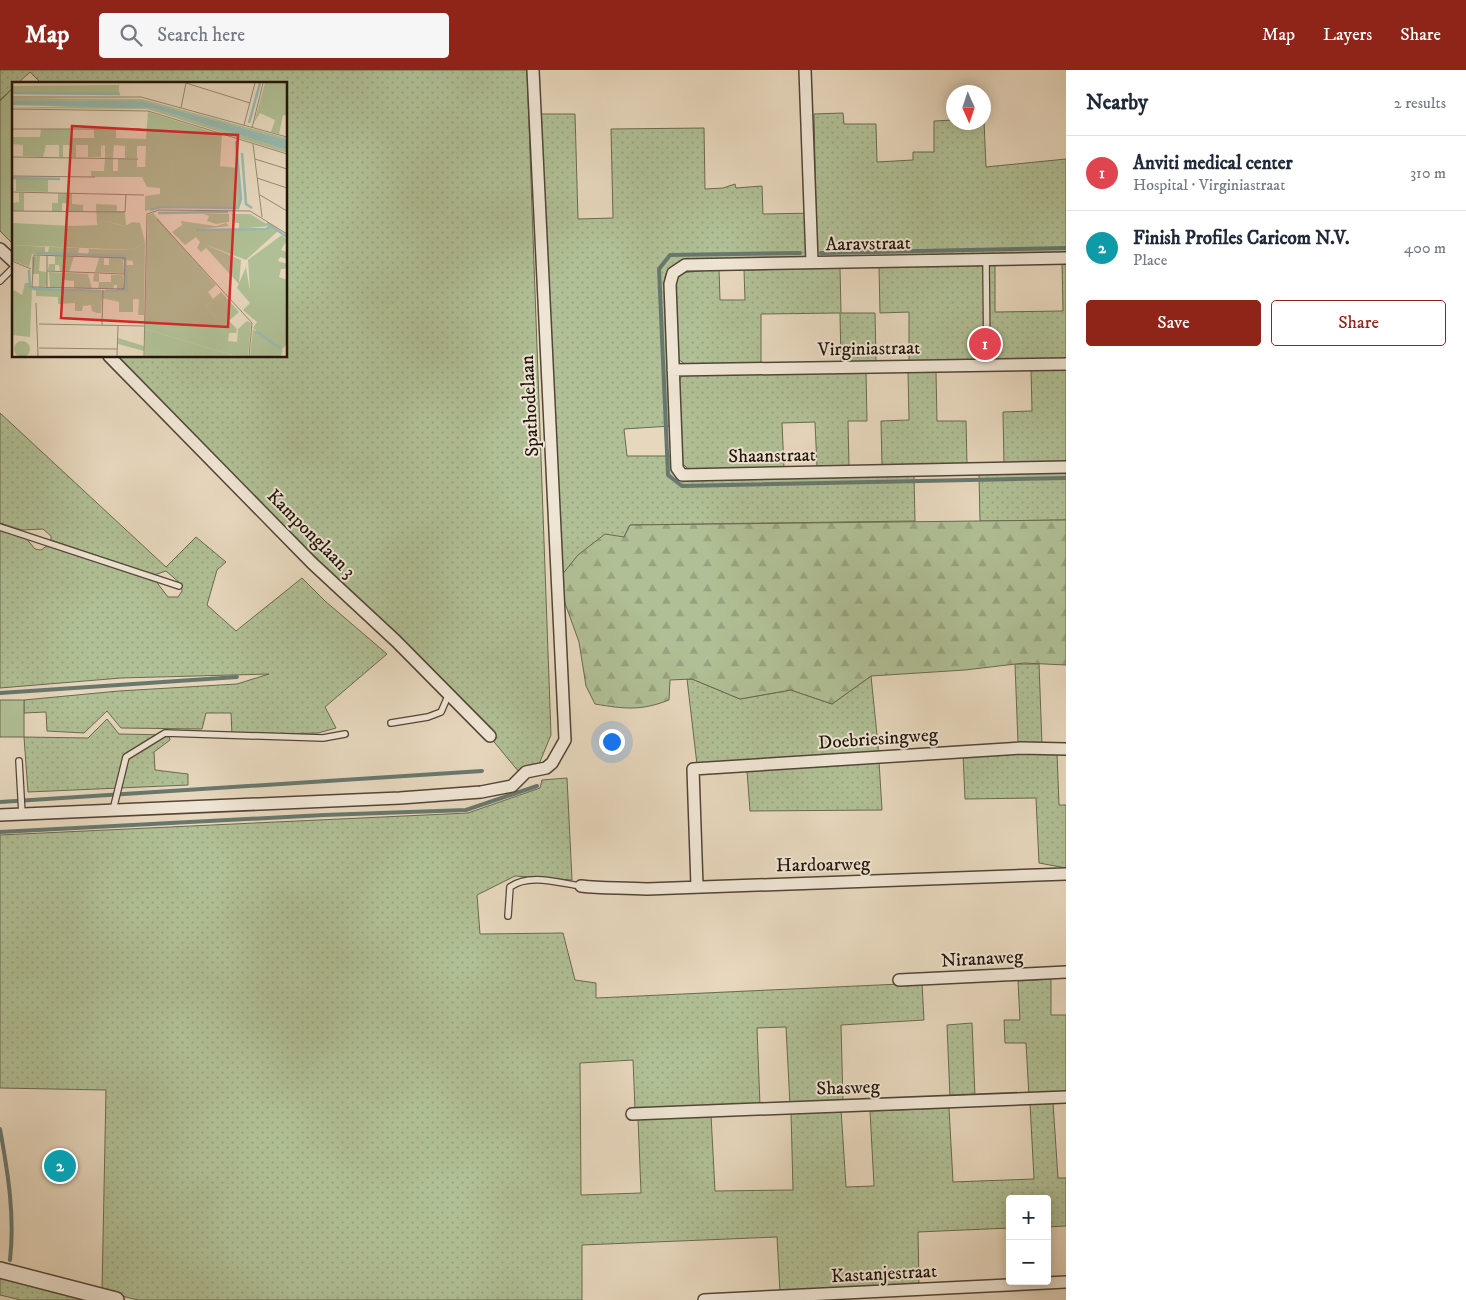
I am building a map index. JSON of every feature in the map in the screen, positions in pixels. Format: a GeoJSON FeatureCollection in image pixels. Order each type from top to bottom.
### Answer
{"type":"FeatureCollection","features":[{"type":"Feature","properties":{"kind":"street","name":"Spathodelaan"},"geometry":{"type":"LineString","coordinates":[[113,810],[400,798],[481,792],[512,786],[526,772],[546,768],[552,762],[564,740],[533,70]]}},
{"type":"Feature","properties":{"kind":"street"},"geometry":{"type":"LineString","coordinates":[[805,70],[812,262]]}},
{"type":"Feature","properties":{"kind":"street"},"geometry":{"type":"LineString","coordinates":[[0,249],[12,260]]}},
{"type":"Feature","properties":{"kind":"street","name":"Aaravstraat"},"geometry":{"type":"LineString","coordinates":[[673,273],[684,265],[1066,258]]}},
{"type":"Feature","properties":{"kind":"street","name":"Shaanstraat"},"geometry":{"type":"LineString","coordinates":[[673,273],[670,284],[677,468],[682,475],[1066,467]]}},
{"type":"Feature","properties":{"kind":"street","name":"Kamponglaan 3"},"geometry":{"type":"LineString","coordinates":[[111,358],[312,563],[396,641],[448,696],[490,736]]}},
{"type":"Feature","properties":{"kind":"street","name":"Virginiastraat"},"geometry":{"type":"LineString","coordinates":[[673,370],[1066,364]]}},
{"type":"Feature","properties":{"kind":"street","name":"Doebriesingweg"},"geometry":{"type":"LineString","coordinates":[[697,886],[693,769],[1021,748],[1066,749]]}},
{"type":"Feature","properties":{"kind":"street"},"geometry":{"type":"LineString","coordinates":[[0,815],[22,811],[113,810]]}},
{"type":"Feature","properties":{"kind":"street","name":"Hardoarweg"},"geometry":{"type":"LineString","coordinates":[[581,886],[607,889],[1066,874]]}},
{"type":"Feature","properties":{"kind":"street","name":"Niranaweg"},"geometry":{"type":"LineString","coordinates":[[899,980],[1066,972]]}},
{"type":"Feature","properties":{"kind":"street","name":"Shasweg"},"geometry":{"type":"LineString","coordinates":[[632,1114],[1066,1097]]}},
{"type":"Feature","properties":{"kind":"street"},"geometry":{"type":"LineString","coordinates":[[0,1270],[116,1300]]}},
{"type":"Feature","properties":{"kind":"street","name":"Kastanjestraat"},"geometry":{"type":"LineString","coordinates":[[704,1300],[1066,1282]]}},
{"type":"Feature","properties":{"kind":"lane"},"geometry":{"type":"LineString","coordinates":[[986,259],[987,365]]}},
{"type":"Feature","properties":{"kind":"lane"},"geometry":{"type":"LineString","coordinates":[[0,281],[12,269]]}},
{"type":"Feature","properties":{"kind":"lane"},"geometry":{"type":"LineString","coordinates":[[0,527],[179,586]]}},
{"type":"Feature","properties":{"kind":"lane"},"geometry":{"type":"LineString","coordinates":[[391,723],[428,717],[441,712],[448,696]]}},
{"type":"Feature","properties":{"kind":"lane"},"geometry":{"type":"LineString","coordinates":[[113,810],[126,757],[165,732],[323,738],[344,734]]}},
{"type":"Feature","properties":{"kind":"lane"},"geometry":{"type":"LineString","coordinates":[[19,761],[22,811]]}},
{"type":"Feature","properties":{"kind":"lane"},"geometry":{"type":"LineString","coordinates":[[508,916],[510,887],[518,881],[544,880],[581,886]]}},
{"type":"Feature","properties":{"kind":"green space"},"geometry":{"type":"Polygon","coordinates":[[[0,70],[527,70],[551,735],[539,764],[519,772],[475,719],[114,358],[288,358],[288,82],[40,82],[30,72],[19,82],[12,82],[12,89],[0,100],[0,70]]]}},
{"type":"Feature","properties":{"kind":"green space"},"geometry":{"type":"Polygon","coordinates":[[[12,89],[12,243],[0,231],[0,101],[12,89]]]}},
{"type":"Feature","properties":{"kind":"green space"},"geometry":{"type":"Polygon","coordinates":[[[843,113],[844,124],[876,124],[877,162],[913,160],[913,152],[934,152],[934,121],[946,120],[946,130],[984,130],[986,167],[1066,159],[1066,253],[680,261],[667,271],[665,277],[671,426],[624,429],[627,456],[672,456],[682,478],[688,481],[914,476],[915,521],[630,525],[624,537],[557,581],[538,114],[575,114],[578,219],[613,218],[611,129],[704,128],[705,189],[723,188],[735,184],[736,188],[762,186],[763,214],[816,213],[814,114],[843,113]]]}},
{"type":"Feature","properties":{"kind":"green space"},"geometry":{"type":"Polygon","coordinates":[[[1062,262],[1066,262],[1066,359],[909,362],[909,312],[880,313],[879,267],[995,264],[995,312],[1063,311],[1062,262]]]}},
{"type":"Feature","properties":{"kind":"green space"},"geometry":{"type":"Polygon","coordinates":[[[840,268],[841,313],[875,313],[876,361],[841,362],[840,313],[761,314],[761,364],[686,365],[678,359],[676,278],[680,273],[719,269],[720,300],[745,300],[744,270],[840,268]]]}},
{"type":"Feature","properties":{"kind":"green space"},"geometry":{"type":"Polygon","coordinates":[[[1031,368],[1066,368],[1066,463],[1004,464],[1003,412],[1032,411],[1031,368]]]}},
{"type":"Feature","properties":{"kind":"green space"},"geometry":{"type":"Polygon","coordinates":[[[866,371],[867,421],[848,421],[849,467],[817,467],[815,422],[782,423],[784,468],[691,472],[681,462],[679,385],[680,378],[687,373],[866,371]]]}},
{"type":"Feature","properties":{"kind":"green space"},"geometry":{"type":"Polygon","coordinates":[[[908,371],[936,371],[937,421],[966,421],[967,464],[882,466],[881,421],[909,420],[908,371]]]}},
{"type":"Feature","properties":{"kind":"green space"},"geometry":{"type":"Polygon","coordinates":[[[0,413],[166,567],[196,537],[226,562],[217,570],[207,605],[236,631],[302,578],[325,601],[387,654],[325,707],[336,728],[318,733],[232,735],[231,713],[206,713],[202,729],[121,728],[107,711],[84,733],[47,731],[46,712],[24,713],[24,700],[119,691],[237,684],[269,674],[121,678],[0,688],[0,529],[25,537],[35,549],[41,550],[48,545],[155,580],[168,597],[178,597],[182,591],[181,584],[166,571],[154,575],[51,540],[51,536],[43,529],[22,530],[0,523],[0,413]]]}},
{"type":"Feature","properties":{"kind":"green space"},"geometry":{"type":"Polygon","coordinates":[[[1066,472],[1066,520],[980,521],[979,474],[1066,472]]]}},
{"type":"Feature","properties":{"kind":"green space"},"geometry":{"type":"Polygon","coordinates":[[[1066,520],[1066,665],[1024,663],[965,670],[871,676],[832,704],[791,690],[740,699],[692,679],[670,680],[669,700],[659,704],[624,708],[595,704],[586,686],[579,642],[557,581],[578,555],[605,534],[624,537],[630,525],[1066,520]]]}},
{"type":"Feature","properties":{"kind":"green space"},"geometry":{"type":"Polygon","coordinates":[[[1015,664],[1039,664],[1042,745],[1018,744],[1015,664]]]}},
{"type":"Feature","properties":{"kind":"green space"},"geometry":{"type":"Polygon","coordinates":[[[871,676],[882,810],[750,811],[747,771],[698,773],[687,679],[692,679],[740,699],[791,690],[832,704],[871,676]]]}},
{"type":"Feature","properties":{"kind":"green space"},"geometry":{"type":"Polygon","coordinates":[[[0,700],[24,700],[24,737],[0,737],[0,700]]]}},
{"type":"Feature","properties":{"kind":"green space"},"geometry":{"type":"Polygon","coordinates":[[[107,719],[119,734],[169,735],[170,740],[154,752],[155,770],[188,774],[188,785],[28,792],[24,737],[88,738],[107,719]]]}},
{"type":"Feature","properties":{"kind":"green space"},"geometry":{"type":"Polygon","coordinates":[[[1057,752],[1059,805],[1066,805],[1066,868],[1039,863],[1036,798],[965,799],[963,754],[1057,752]]]}},
{"type":"Feature","properties":{"kind":"green space"},"geometry":{"type":"Polygon","coordinates":[[[567,778],[572,880],[515,876],[477,895],[480,934],[563,933],[575,980],[596,983],[596,998],[922,983],[924,1020],[841,1025],[843,1103],[790,1105],[786,1027],[757,1028],[760,1106],[635,1109],[633,1060],[580,1063],[581,1195],[641,1193],[638,1118],[711,1115],[715,1191],[793,1190],[791,1112],[841,1109],[846,1187],[874,1186],[870,1111],[949,1108],[953,1182],[1034,1179],[1030,1104],[1053,1103],[1058,1178],[1066,1178],[1066,1226],[1051,1227],[1051,1195],[1006,1195],[1006,1228],[918,1232],[919,1286],[780,1292],[777,1237],[582,1245],[582,1300],[138,1300],[102,1291],[106,1090],[0,1088],[0,835],[468,813],[540,788],[542,780],[567,778]]]}},
{"type":"Feature","properties":{"kind":"green space"},"geometry":{"type":"Polygon","coordinates":[[[1051,979],[1051,1015],[1066,1015],[1066,1095],[1029,1097],[1026,1043],[1005,1043],[1004,1020],[1020,1020],[1018,981],[1051,979]]]}},
{"type":"Feature","properties":{"kind":"green space"},"geometry":{"type":"Polygon","coordinates":[[[972,1023],[975,1097],[950,1098],[947,1025],[972,1023]]]}},
{"type":"Feature","properties":{"kind":"green space"},"geometry":{"type":"Polygon","coordinates":[[[0,1276],[88,1300],[21,1300],[0,1295],[0,1276]]]}},
{"type":"Feature","properties":{"kind":"waterway"},"geometry":{"type":"LineString","coordinates":[[821,253],[1066,248]]}},
{"type":"Feature","properties":{"kind":"waterway"},"geometry":{"type":"LineString","coordinates":[[800,253],[670,255],[659,269],[668,475],[682,486],[1066,478]]}},
{"type":"Feature","properties":{"kind":"waterway"},"geometry":{"type":"LineString","coordinates":[[0,693],[237,677]]}},
{"type":"Feature","properties":{"kind":"waterway"},"geometry":{"type":"LineString","coordinates":[[0,802],[482,771]]}},
{"type":"Feature","properties":{"kind":"waterway"},"geometry":{"type":"LineString","coordinates":[[0,832],[324,815],[466,810],[537,786]]}},
{"type":"Feature","properties":{"kind":"waterway"},"geometry":{"type":"LineString","coordinates":[[0,1129],[11,1211],[10,1260]]}},
{"type":"Feature","properties":{"kind":"place","name":"Anviti medical center"},"geometry":{"type":"Point","coordinates":[985,344]}},
{"type":"Feature","properties":{"kind":"place","name":"Finish Profiles Caricom N.V."},"geometry":{"type":"Point","coordinates":[60,1166]}}]}
